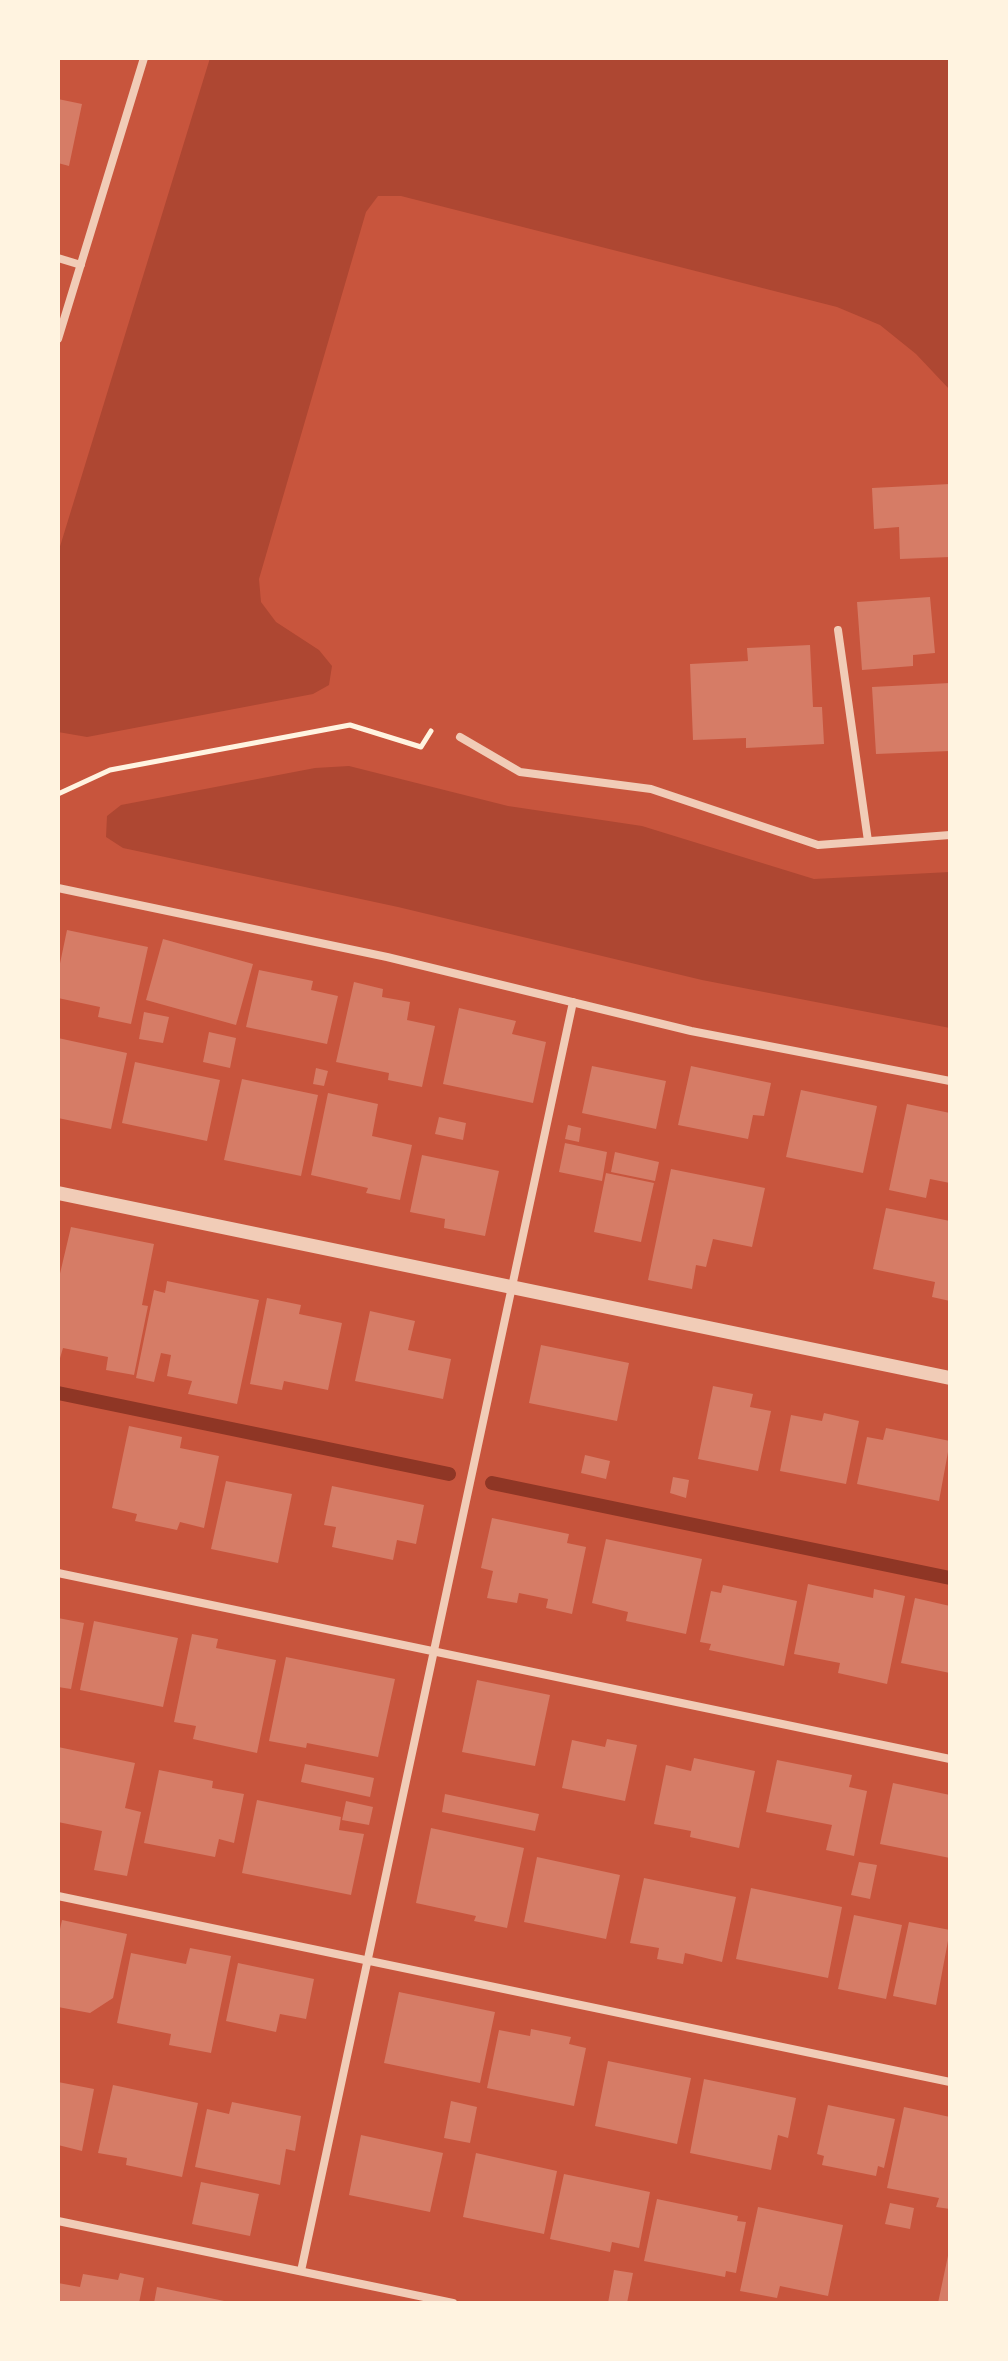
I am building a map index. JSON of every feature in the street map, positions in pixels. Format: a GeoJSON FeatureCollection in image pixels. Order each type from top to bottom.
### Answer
{"type":"FeatureCollection","features":[{"type":"Feature","properties":{"kind":"street"},"geometry":{"type":"LineString","coordinates":[[58,339],[144,58]]}},
{"type":"Feature","properties":{"kind":"street"},"geometry":{"type":"LineString","coordinates":[[58,258],[81,265]]}},
{"type":"Feature","properties":{"kind":"street"},"geometry":{"type":"LineString","coordinates":[[838,630],[868,841]]}},
{"type":"Feature","properties":{"kind":"street"},"geometry":{"type":"LineString","coordinates":[[460,737],[520,772],[651,789],[818,845],[950,835]]}},
{"type":"Feature","properties":{"kind":"street"},"geometry":{"type":"LineString","coordinates":[[58,888],[387,957],[691,1031],[950,1081]]}},
{"type":"Feature","properties":{"kind":"street"},"geometry":{"type":"LineString","coordinates":[[301,2271],[573,1002]]}},
{"type":"Feature","properties":{"kind":"street"},"geometry":{"type":"LineString","coordinates":[[58,1193],[950,1378]]}},
{"type":"Feature","properties":{"kind":"street"},"geometry":{"type":"LineString","coordinates":[[58,1573],[950,1759]]}},
{"type":"Feature","properties":{"kind":"street"},"geometry":{"type":"LineString","coordinates":[[58,1896],[950,2082]]}},
{"type":"Feature","properties":{"kind":"street"},"geometry":{"type":"LineString","coordinates":[[58,2221],[453,2303]]}},
{"type":"Feature","properties":{"kind":"path"},"geometry":{"type":"LineString","coordinates":[[58,794],[110,770],[350,725],[409,743]]}},
{"type":"Feature","properties":{"kind":"shaded area"},"geometry":{"type":"Polygon","coordinates":[[[210,58],[950,58],[950,390],[916,354],[880,325],[837,307],[401,196],[378,196],[366,212],[259,579],[261,602],[276,622],[319,650],[332,666],[329,685],[313,694],[87,737],[58,732],[58,553],[210,58]]]}},
{"type":"Feature","properties":{"kind":"shaded area"},"geometry":{"type":"Polygon","coordinates":[[[349,766],[508,806],[642,826],[814,879],[950,872],[950,1028],[702,980],[398,907],[123,848],[106,837],[107,816],[121,805],[315,768],[349,766]]]}},
{"type":"Feature","properties":{"kind":"building"},"geometry":{"type":"Polygon","coordinates":[[[58,99],[82,104],[69,166],[58,163],[58,99]]]}},
{"type":"Feature","properties":{"kind":"building"},"geometry":{"type":"Polygon","coordinates":[[[950,484],[950,557],[900,559],[899,527],[874,529],[872,488],[950,484]]]}},
{"type":"Feature","properties":{"kind":"building"},"geometry":{"type":"Polygon","coordinates":[[[930,597],[935,653],[913,655],[913,666],[862,670],[857,602],[930,597]]]}},
{"type":"Feature","properties":{"kind":"building"},"geometry":{"type":"Polygon","coordinates":[[[810,645],[813,707],[822,707],[824,744],[746,748],[746,738],[693,740],[690,664],[748,661],[747,648],[810,645]]]}},
{"type":"Feature","properties":{"kind":"building"},"geometry":{"type":"Polygon","coordinates":[[[950,683],[950,751],[876,754],[872,687],[950,683]]]}},
{"type":"Feature","properties":{"kind":"building"},"geometry":{"type":"Polygon","coordinates":[[[67,930],[148,947],[131,1024],[98,1017],[100,1007],[58,998],[58,973],[67,930]]]}},
{"type":"Feature","properties":{"kind":"building"},"geometry":{"type":"Polygon","coordinates":[[[163,939],[253,964],[236,1025],[146,1000],[163,939]]]}},
{"type":"Feature","properties":{"kind":"building"},"geometry":{"type":"Polygon","coordinates":[[[259,970],[313,981],[311,990],[338,996],[327,1044],[246,1027],[259,970]]]}},
{"type":"Feature","properties":{"kind":"building"},"geometry":{"type":"Polygon","coordinates":[[[354,982],[383,989],[382,997],[410,1002],[407,1020],[435,1026],[422,1087],[388,1080],[389,1073],[336,1062],[354,982]]]}},
{"type":"Feature","properties":{"kind":"building"},"geometry":{"type":"Polygon","coordinates":[[[459,1008],[516,1021],[512,1034],[546,1042],[533,1103],[443,1084],[459,1008]]]}},
{"type":"Feature","properties":{"kind":"building"},"geometry":{"type":"Polygon","coordinates":[[[144,1012],[169,1017],[163,1043],[139,1039],[144,1012]]]}},
{"type":"Feature","properties":{"kind":"building"},"geometry":{"type":"Polygon","coordinates":[[[209,1032],[236,1038],[230,1068],[203,1062],[209,1032]]]}},
{"type":"Feature","properties":{"kind":"building"},"geometry":{"type":"Polygon","coordinates":[[[58,1038],[127,1053],[111,1129],[58,1118],[58,1038]]]}},
{"type":"Feature","properties":{"kind":"building"},"geometry":{"type":"Polygon","coordinates":[[[135,1062],[220,1080],[207,1141],[122,1123],[135,1062]]]}},
{"type":"Feature","properties":{"kind":"building"},"geometry":{"type":"Polygon","coordinates":[[[592,1066],[666,1081],[656,1129],[582,1113],[592,1066]]]}},
{"type":"Feature","properties":{"kind":"building"},"geometry":{"type":"Polygon","coordinates":[[[691,1066],[771,1083],[764,1116],[753,1115],[748,1139],[678,1125],[691,1066]]]}},
{"type":"Feature","properties":{"kind":"building"},"geometry":{"type":"Polygon","coordinates":[[[316,1068],[328,1071],[324,1086],[313,1084],[316,1068]]]}},
{"type":"Feature","properties":{"kind":"building"},"geometry":{"type":"Polygon","coordinates":[[[242,1079],[318,1095],[301,1176],[224,1160],[242,1079]]]}},
{"type":"Feature","properties":{"kind":"building"},"geometry":{"type":"Polygon","coordinates":[[[801,1090],[877,1106],[863,1173],[786,1157],[801,1090]]]}},
{"type":"Feature","properties":{"kind":"building"},"geometry":{"type":"Polygon","coordinates":[[[328,1093],[378,1104],[372,1136],[412,1145],[400,1200],[366,1193],[368,1188],[311,1175],[328,1093]]]}},
{"type":"Feature","properties":{"kind":"building"},"geometry":{"type":"Polygon","coordinates":[[[907,1104],[950,1113],[950,1183],[930,1179],[926,1198],[889,1190],[907,1104]]]}},
{"type":"Feature","properties":{"kind":"building"},"geometry":{"type":"Polygon","coordinates":[[[439,1117],[466,1123],[463,1140],[435,1134],[439,1117]]]}},
{"type":"Feature","properties":{"kind":"building"},"geometry":{"type":"Polygon","coordinates":[[[568,1125],[581,1128],[579,1142],[565,1139],[568,1125]]]}},
{"type":"Feature","properties":{"kind":"building"},"geometry":{"type":"Polygon","coordinates":[[[565,1143],[607,1152],[602,1181],[559,1172],[565,1143]]]}},
{"type":"Feature","properties":{"kind":"building"},"geometry":{"type":"Polygon","coordinates":[[[615,1152],[659,1162],[655,1181],[611,1172],[615,1152]]]}},
{"type":"Feature","properties":{"kind":"building"},"geometry":{"type":"Polygon","coordinates":[[[422,1155],[499,1171],[485,1236],[444,1228],[445,1219],[410,1212],[422,1155]]]}},
{"type":"Feature","properties":{"kind":"building"},"geometry":{"type":"Polygon","coordinates":[[[671,1169],[765,1188],[752,1247],[713,1239],[706,1267],[696,1265],[692,1289],[648,1280],[671,1169]]]}},
{"type":"Feature","properties":{"kind":"building"},"geometry":{"type":"Polygon","coordinates":[[[606,1173],[654,1183],[641,1242],[594,1232],[606,1173]]]}},
{"type":"Feature","properties":{"kind":"building"},"geometry":{"type":"Polygon","coordinates":[[[886,1208],[950,1221],[950,1301],[932,1297],[935,1282],[873,1269],[886,1208]]]}},
{"type":"Feature","properties":{"kind":"building"},"geometry":{"type":"Polygon","coordinates":[[[71,1227],[154,1244],[142,1305],[148,1306],[134,1375],[106,1370],[108,1357],[63,1348],[58,1365],[58,1282],[71,1227]]]}},
{"type":"Feature","properties":{"kind":"building"},"geometry":{"type":"Polygon","coordinates":[[[167,1281],[259,1300],[237,1404],[188,1394],[192,1381],[167,1376],[171,1355],[161,1353],[154,1382],[136,1378],[154,1290],[165,1293],[167,1281]]]}},
{"type":"Feature","properties":{"kind":"building"},"geometry":{"type":"Polygon","coordinates":[[[267,1298],[301,1305],[299,1314],[342,1323],[328,1390],[284,1381],[282,1390],[250,1384],[267,1298]]]}},
{"type":"Feature","properties":{"kind":"building"},"geometry":{"type":"Polygon","coordinates":[[[370,1311],[415,1321],[408,1350],[451,1359],[443,1399],[355,1381],[370,1311]]]}},
{"type":"Feature","properties":{"kind":"building"},"geometry":{"type":"Polygon","coordinates":[[[541,1345],[629,1363],[617,1421],[529,1403],[541,1345]]]}},
{"type":"Feature","properties":{"kind":"building"},"geometry":{"type":"Polygon","coordinates":[[[713,1386],[753,1394],[750,1407],[771,1411],[758,1471],[698,1459],[713,1386]]]}},
{"type":"Feature","properties":{"kind":"building"},"geometry":{"type":"Polygon","coordinates":[[[824,1413],[859,1421],[846,1484],[780,1471],[791,1415],[822,1421],[824,1413]]]}},
{"type":"Feature","properties":{"kind":"building"},"geometry":{"type":"Polygon","coordinates":[[[129,1426],[182,1437],[180,1448],[219,1456],[204,1528],[180,1522],[177,1530],[135,1521],[137,1514],[112,1508],[129,1426]]]}},
{"type":"Feature","properties":{"kind":"building"},"geometry":{"type":"Polygon","coordinates":[[[886,1428],[950,1441],[939,1501],[857,1484],[867,1437],[883,1440],[886,1428]]]}},
{"type":"Feature","properties":{"kind":"building"},"geometry":{"type":"Polygon","coordinates":[[[585,1455],[610,1461],[606,1479],[581,1473],[585,1455]]]}},
{"type":"Feature","properties":{"kind":"building"},"geometry":{"type":"Polygon","coordinates":[[[673,1477],[689,1480],[686,1498],[670,1493],[673,1477]]]}},
{"type":"Feature","properties":{"kind":"building"},"geometry":{"type":"Polygon","coordinates":[[[226,1481],[292,1494],[278,1563],[211,1549],[226,1481]]]}},
{"type":"Feature","properties":{"kind":"building"},"geometry":{"type":"Polygon","coordinates":[[[332,1486],[424,1505],[416,1544],[397,1540],[393,1560],[332,1547],[336,1527],[324,1525],[332,1486]]]}},
{"type":"Feature","properties":{"kind":"building"},"geometry":{"type":"Polygon","coordinates":[[[492,1518],[569,1534],[567,1543],[586,1547],[572,1614],[546,1608],[548,1599],[519,1593],[517,1603],[487,1598],[493,1571],[481,1568],[492,1518]]]}},
{"type":"Feature","properties":{"kind":"building"},"geometry":{"type":"Polygon","coordinates":[[[606,1539],[702,1559],[686,1634],[626,1621],[628,1612],[592,1603],[606,1539]]]}},
{"type":"Feature","properties":{"kind":"building"},"geometry":{"type":"Polygon","coordinates":[[[808,1584],[873,1598],[874,1589],[905,1596],[887,1684],[838,1673],[840,1663],[794,1654],[808,1584]]]}},
{"type":"Feature","properties":{"kind":"building"},"geometry":{"type":"Polygon","coordinates":[[[723,1585],[797,1601],[784,1666],[709,1650],[711,1644],[700,1642],[711,1591],[721,1593],[723,1585]]]}},
{"type":"Feature","properties":{"kind":"building"},"geometry":{"type":"Polygon","coordinates":[[[915,1598],[950,1606],[950,1673],[901,1663],[915,1598]]]}},
{"type":"Feature","properties":{"kind":"building"},"geometry":{"type":"Polygon","coordinates":[[[58,1618],[84,1623],[71,1689],[58,1687],[58,1618]]]}},
{"type":"Feature","properties":{"kind":"building"},"geometry":{"type":"Polygon","coordinates":[[[94,1621],[178,1638],[163,1707],[80,1690],[94,1621]]]}},
{"type":"Feature","properties":{"kind":"building"},"geometry":{"type":"Polygon","coordinates":[[[192,1634],[218,1639],[216,1648],[276,1660],[257,1753],[193,1739],[196,1726],[174,1722],[192,1634]]]}},
{"type":"Feature","properties":{"kind":"building"},"geometry":{"type":"Polygon","coordinates":[[[286,1657],[395,1679],[378,1757],[307,1743],[306,1748],[269,1741],[286,1657]]]}},
{"type":"Feature","properties":{"kind":"building"},"geometry":{"type":"Polygon","coordinates":[[[477,1680],[550,1695],[535,1766],[462,1752],[477,1680]]]}},
{"type":"Feature","properties":{"kind":"building"},"geometry":{"type":"Polygon","coordinates":[[[607,1739],[637,1745],[625,1801],[562,1788],[572,1740],[605,1747],[607,1739]]]}},
{"type":"Feature","properties":{"kind":"building"},"geometry":{"type":"Polygon","coordinates":[[[58,1747],[135,1763],[125,1808],[141,1812],[127,1876],[94,1870],[102,1831],[58,1822],[58,1747]]]}},
{"type":"Feature","properties":{"kind":"building"},"geometry":{"type":"Polygon","coordinates":[[[694,1758],[755,1771],[739,1848],[690,1837],[691,1831],[654,1824],[666,1765],[691,1771],[694,1758]]]}},
{"type":"Feature","properties":{"kind":"building"},"geometry":{"type":"Polygon","coordinates":[[[777,1760],[852,1775],[849,1787],[867,1791],[854,1856],[826,1850],[832,1825],[766,1812],[777,1760]]]}},
{"type":"Feature","properties":{"kind":"building"},"geometry":{"type":"Polygon","coordinates":[[[305,1764],[374,1778],[370,1797],[301,1782],[305,1764]]]}},
{"type":"Feature","properties":{"kind":"building"},"geometry":{"type":"Polygon","coordinates":[[[159,1770],[213,1781],[212,1788],[244,1794],[234,1843],[219,1839],[215,1857],[144,1843],[159,1770]]]}},
{"type":"Feature","properties":{"kind":"building"},"geometry":{"type":"Polygon","coordinates":[[[893,1783],[950,1795],[950,1858],[880,1844],[893,1783]]]}},
{"type":"Feature","properties":{"kind":"building"},"geometry":{"type":"Polygon","coordinates":[[[445,1794],[539,1814],[535,1831],[442,1812],[445,1794]]]}},
{"type":"Feature","properties":{"kind":"building"},"geometry":{"type":"Polygon","coordinates":[[[257,1800],[341,1817],[339,1830],[364,1834],[351,1895],[242,1873],[257,1800]]]}},
{"type":"Feature","properties":{"kind":"building"},"geometry":{"type":"Polygon","coordinates":[[[346,1801],[373,1807],[369,1825],[342,1820],[346,1801]]]}},
{"type":"Feature","properties":{"kind":"building"},"geometry":{"type":"Polygon","coordinates":[[[431,1828],[524,1848],[507,1928],[474,1921],[476,1916],[416,1903],[431,1828]]]}},
{"type":"Feature","properties":{"kind":"building"},"geometry":{"type":"Polygon","coordinates":[[[537,1857],[620,1875],[606,1939],[524,1922],[537,1857]]]}},
{"type":"Feature","properties":{"kind":"building"},"geometry":{"type":"Polygon","coordinates":[[[859,1862],[877,1865],[870,1899],[851,1895],[859,1862]]]}},
{"type":"Feature","properties":{"kind":"building"},"geometry":{"type":"Polygon","coordinates":[[[644,1878],[736,1897],[722,1962],[685,1953],[683,1964],[657,1959],[659,1948],[630,1943],[644,1878]]]}},
{"type":"Feature","properties":{"kind":"building"},"geometry":{"type":"Polygon","coordinates":[[[751,1888],[842,1907],[828,1978],[736,1959],[751,1888]]]}},
{"type":"Feature","properties":{"kind":"building"},"geometry":{"type":"Polygon","coordinates":[[[854,1915],[902,1925],[886,1999],[838,1989],[854,1915]]]}},
{"type":"Feature","properties":{"kind":"building"},"geometry":{"type":"Polygon","coordinates":[[[62,1920],[127,1934],[113,1998],[90,2013],[58,2007],[58,1938],[62,1920]]]}},
{"type":"Feature","properties":{"kind":"building"},"geometry":{"type":"Polygon","coordinates":[[[909,1922],[950,1930],[936,2005],[893,1996],[909,1922]]]}},
{"type":"Feature","properties":{"kind":"building"},"geometry":{"type":"Polygon","coordinates":[[[190,1948],[231,1956],[211,2053],[169,2045],[171,2034],[117,2023],[131,1953],[186,1964],[190,1948]]]}},
{"type":"Feature","properties":{"kind":"building"},"geometry":{"type":"Polygon","coordinates":[[[238,1963],[314,1979],[306,2019],[280,2014],[276,2032],[226,2021],[238,1963]]]}},
{"type":"Feature","properties":{"kind":"building"},"geometry":{"type":"Polygon","coordinates":[[[399,1992],[495,2012],[480,2083],[384,2063],[399,1992]]]}},
{"type":"Feature","properties":{"kind":"building"},"geometry":{"type":"Polygon","coordinates":[[[531,2029],[571,2037],[569,2044],[586,2048],[574,2106],[487,2088],[499,2030],[530,2036],[531,2029]]]}},
{"type":"Feature","properties":{"kind":"building"},"geometry":{"type":"Polygon","coordinates":[[[608,2061],[691,2078],[677,2144],[595,2126],[608,2061]]]}},
{"type":"Feature","properties":{"kind":"building"},"geometry":{"type":"Polygon","coordinates":[[[704,2079],[796,2098],[788,2138],[778,2135],[771,2170],[690,2153],[704,2079]]]}},
{"type":"Feature","properties":{"kind":"building"},"geometry":{"type":"Polygon","coordinates":[[[58,2082],[94,2089],[82,2151],[58,2145],[58,2082]]]}},
{"type":"Feature","properties":{"kind":"building"},"geometry":{"type":"Polygon","coordinates":[[[113,2085],[198,2103],[182,2177],[126,2165],[127,2158],[98,2153],[113,2085]]]}},
{"type":"Feature","properties":{"kind":"building"},"geometry":{"type":"Polygon","coordinates":[[[451,2101],[477,2107],[470,2143],[444,2138],[451,2101]]]}},
{"type":"Feature","properties":{"kind":"building"},"geometry":{"type":"Polygon","coordinates":[[[232,2102],[301,2116],[295,2151],[286,2149],[280,2185],[195,2167],[207,2109],[229,2114],[232,2102]]]}},
{"type":"Feature","properties":{"kind":"building"},"geometry":{"type":"Polygon","coordinates":[[[828,2105],[895,2119],[884,2168],[878,2166],[876,2176],[822,2165],[824,2156],[817,2154],[828,2105]]]}},
{"type":"Feature","properties":{"kind":"building"},"geometry":{"type":"Polygon","coordinates":[[[904,2107],[950,2117],[950,2209],[936,2207],[939,2198],[887,2188],[904,2107]]]}},
{"type":"Feature","properties":{"kind":"building"},"geometry":{"type":"Polygon","coordinates":[[[361,2135],[443,2153],[430,2212],[349,2195],[361,2135]]]}},
{"type":"Feature","properties":{"kind":"building"},"geometry":{"type":"Polygon","coordinates":[[[476,2153],[557,2171],[544,2234],[463,2217],[476,2153]]]}},
{"type":"Feature","properties":{"kind":"building"},"geometry":{"type":"Polygon","coordinates":[[[564,2174],[650,2192],[639,2248],[612,2242],[610,2252],[550,2239],[564,2174]]]}},
{"type":"Feature","properties":{"kind":"building"},"geometry":{"type":"Polygon","coordinates":[[[201,2182],[259,2194],[250,2236],[192,2224],[201,2182]]]}},
{"type":"Feature","properties":{"kind":"building"},"geometry":{"type":"Polygon","coordinates":[[[657,2199],[738,2216],[737,2221],[746,2222],[736,2273],[726,2271],[725,2277],[644,2261],[657,2199]]]}},
{"type":"Feature","properties":{"kind":"building"},"geometry":{"type":"Polygon","coordinates":[[[890,2203],[914,2208],[910,2229],[885,2224],[890,2203]]]}},
{"type":"Feature","properties":{"kind":"building"},"geometry":{"type":"Polygon","coordinates":[[[758,2207],[843,2225],[828,2296],[780,2286],[777,2298],[740,2291],[758,2207]]]}},
{"type":"Feature","properties":{"kind":"building"},"geometry":{"type":"Polygon","coordinates":[[[949,2251],[950,2303],[938,2303],[949,2251]]]}},
{"type":"Feature","properties":{"kind":"building"},"geometry":{"type":"Polygon","coordinates":[[[614,2270],[633,2273],[627,2303],[608,2303],[614,2270]]]}},
{"type":"Feature","properties":{"kind":"building"},"geometry":{"type":"Polygon","coordinates":[[[120,2273],[144,2278],[139,2303],[58,2303],[58,2283],[80,2287],[83,2274],[118,2280],[120,2273]]]}},
{"type":"Feature","properties":{"kind":"building"},"geometry":{"type":"Polygon","coordinates":[[[157,2287],[229,2302],[154,2303],[157,2287]]]}},
{"type":"Feature","properties":{"kind":"waterway"},"geometry":{"type":"LineString","coordinates":[[58,1393],[449,1474]]}},
{"type":"Feature","properties":{"kind":"waterway"},"geometry":{"type":"LineString","coordinates":[[492,1483],[950,1578]]}}]}
